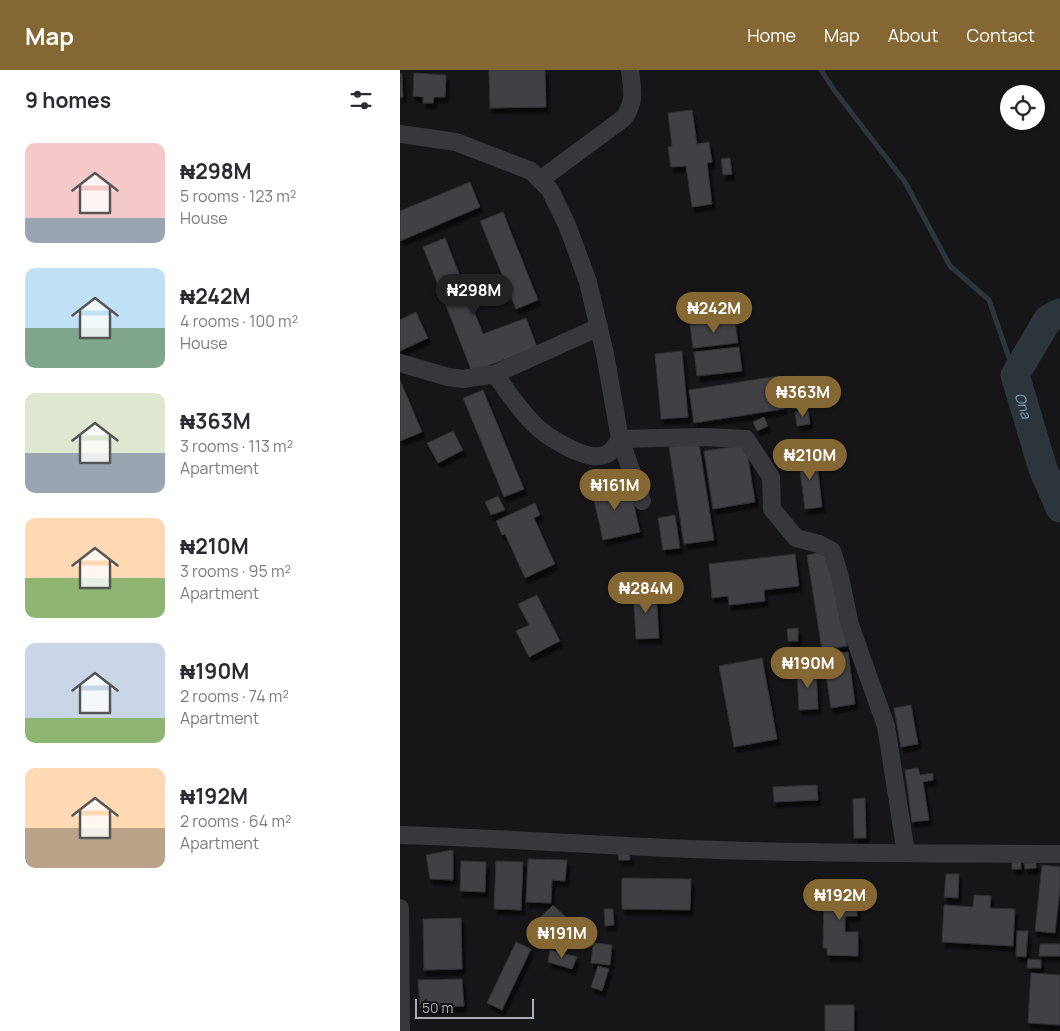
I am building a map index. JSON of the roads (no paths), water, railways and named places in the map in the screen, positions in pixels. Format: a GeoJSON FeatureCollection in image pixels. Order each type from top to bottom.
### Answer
{"type":"FeatureCollection","features":[{"type":"Feature","properties":{"kind":"street"},"geometry":{"type":"LineString","coordinates":[[540,180],[624,118],[631,108],[633,99],[630,70]]}},
{"type":"Feature","properties":{"kind":"street"},"geometry":{"type":"LineString","coordinates":[[400,134],[456,142],[530,171],[550,190],[567,225],[588,282],[620,440],[642,501]]}},
{"type":"Feature","properties":{"kind":"street"},"geometry":{"type":"LineString","coordinates":[[400,363],[463,380],[495,374],[598,327]]}},
{"type":"Feature","properties":{"kind":"street"},"geometry":{"type":"LineString","coordinates":[[495,374],[517,406],[534,425],[545,434],[571,448],[590,456],[603,456],[613,450],[620,440]]}},
{"type":"Feature","properties":{"kind":"street"},"geometry":{"type":"LineString","coordinates":[[620,440],[702,437],[746,439],[771,477],[772,509],[796,538],[820,544],[832,551],[840,576],[850,625],[886,726],[906,853]]}},
{"type":"Feature","properties":{"kind":"street"},"geometry":{"type":"LineString","coordinates":[[400,835],[691,849],[1060,854]]}},
{"type":"Feature","properties":{"kind":"street"},"geometry":{"type":"LineString","coordinates":[[400,908],[401,1031]]}},
{"type":"Feature","properties":{"kind":"waterway"},"geometry":{"type":"LineString","coordinates":[[821,70],[834,90],[905,182],[950,266],[989,300],[1015,375]]}},
{"type":"Feature","properties":{"kind":"waterway","name":"Ona"},"geometry":{"type":"LineString","coordinates":[[1060,313],[1048,319],[1015,375],[1043,469],[1060,508]]}}]}
